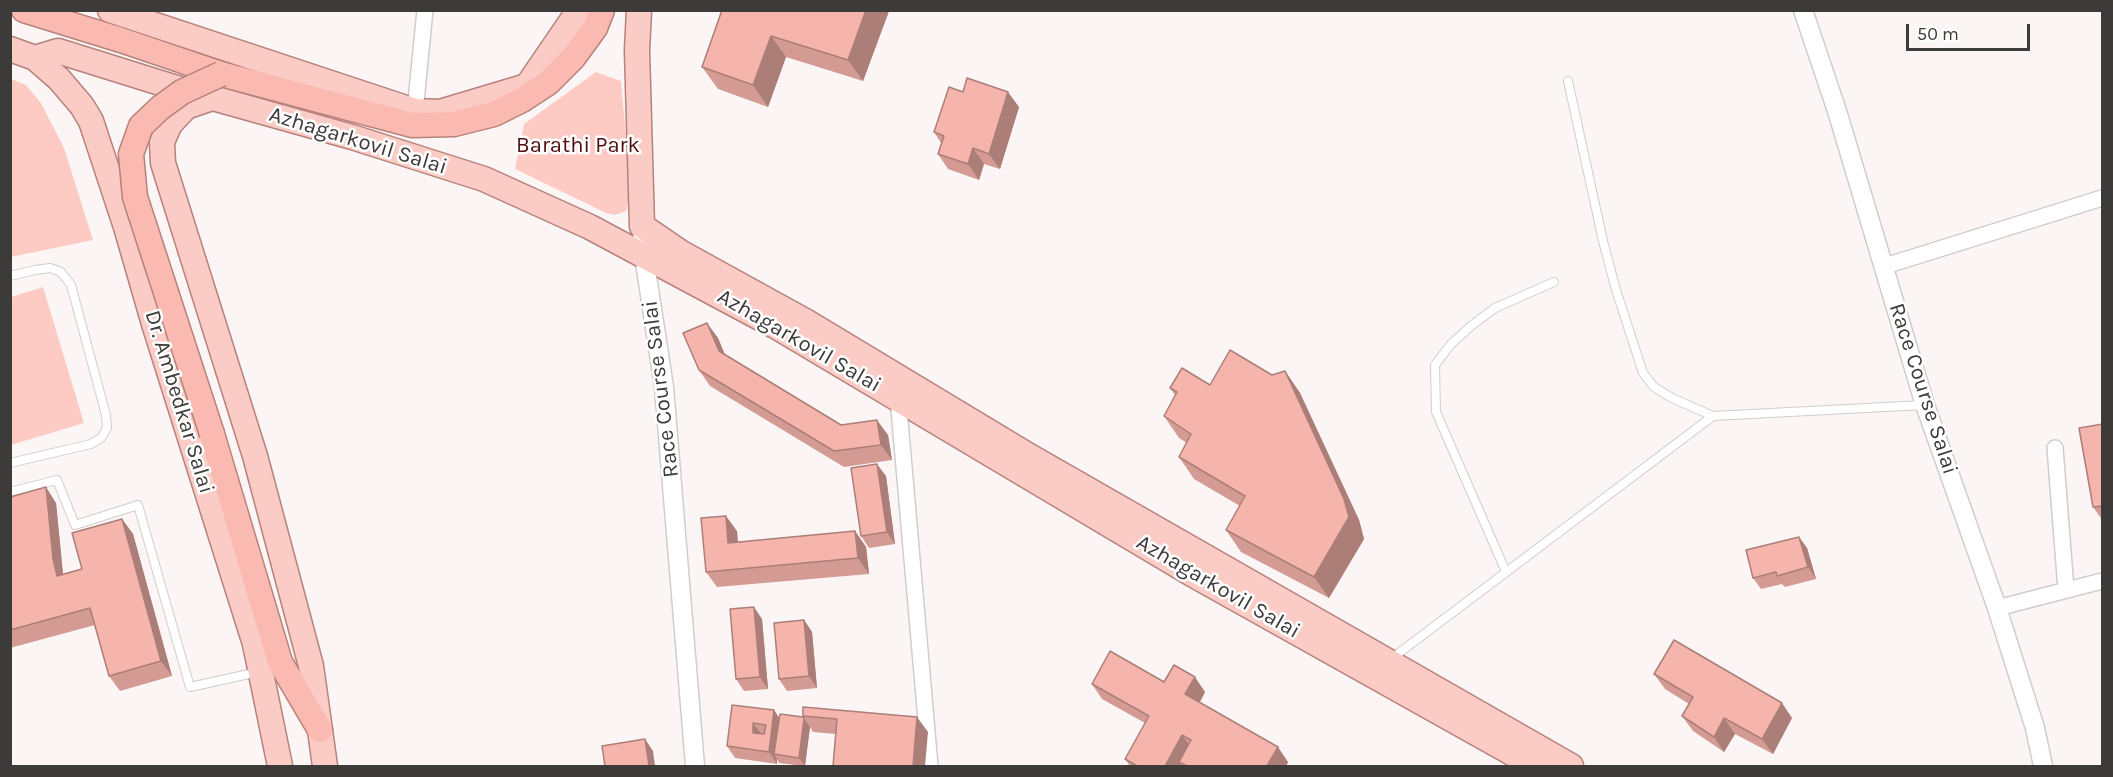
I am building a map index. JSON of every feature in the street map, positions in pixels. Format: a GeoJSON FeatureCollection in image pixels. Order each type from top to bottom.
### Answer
{"type":"FeatureCollection","features":[{"type":"Feature","properties":{"kind":"highway"},"geometry":{"type":"LineString","coordinates":[[24,10],[221,74],[412,125],[454,124],[494,114],[548,84],[573,58],[595,28],[602,10]]}},
{"type":"Feature","properties":{"kind":"highway"},"geometry":{"type":"LineString","coordinates":[[221,74],[182,92],[141,126],[131,154],[135,197],[212,434],[280,663],[320,730]]}},
{"type":"Feature","properties":{"kind":"main road","name":"Azhagarkovil Salai"},"geometry":{"type":"LineString","coordinates":[[110,10],[415,111],[440,112],[527,86],[579,10]]}},
{"type":"Feature","properties":{"kind":"main road","name":"Race Course Salai"},"geometry":{"type":"LineString","coordinates":[[639,10],[637,50],[642,226]]}},
{"type":"Feature","properties":{"kind":"main road"},"geometry":{"type":"LineString","coordinates":[[10,49],[35,58]]}},
{"type":"Feature","properties":{"kind":"main road","name":"Azhagarkovil Salai"},"geometry":{"type":"LineString","coordinates":[[35,58],[58,51],[212,98],[352,137],[483,179],[609,237],[775,326],[1190,573],[1571,766]]}},
{"type":"Feature","properties":{"kind":"main road","name":"Dr. Ambedkar Salai"},"geometry":{"type":"LineString","coordinates":[[35,58],[59,79],[82,106],[91,121],[255,644],[280,766]]}},
{"type":"Feature","properties":{"kind":"main road"},"geometry":{"type":"LineString","coordinates":[[212,98],[186,106],[170,124],[162,142],[163,163],[255,456],[311,666],[325,766]]}},
{"type":"Feature","properties":{"kind":"main road","name":"Azhagarkovil Salai"},"geometry":{"type":"LineString","coordinates":[[642,226],[680,252],[807,322],[1382,669],[1535,766]]}},
{"type":"Feature","properties":{"kind":"main road"},"geometry":{"type":"LineString","coordinates":[[609,237],[642,226]]}},
{"type":"Feature","properties":{"kind":"street"},"geometry":{"type":"LineString","coordinates":[[415,111],[425,10]]}},
{"type":"Feature","properties":{"kind":"street","name":"Race Course Salai"},"geometry":{"type":"LineString","coordinates":[[1803,10],[1837,111],[1926,405],[1997,608],[2035,728],[2043,766]]}},
{"type":"Feature","properties":{"kind":"street"},"geometry":{"type":"LineString","coordinates":[[1885,266],[2103,198]]}},
{"type":"Feature","properties":{"kind":"street","name":"Race Course Salai"},"geometry":{"type":"LineString","coordinates":[[642,226],[644,256],[664,387],[695,766]]}},
{"type":"Feature","properties":{"kind":"street"},"geometry":{"type":"LineString","coordinates":[[898,398],[930,766]]}},
{"type":"Feature","properties":{"kind":"street"},"geometry":{"type":"LineString","coordinates":[[2055,448],[2066,590]]}},
{"type":"Feature","properties":{"kind":"street"},"geometry":{"type":"LineString","coordinates":[[1997,608],[2103,581]]}},
{"type":"Feature","properties":{"kind":"lane"},"geometry":{"type":"LineString","coordinates":[[1568,81],[1616,290],[1643,373],[1654,387],[1672,398],[1713,416],[1926,405]]}},
{"type":"Feature","properties":{"kind":"lane"},"geometry":{"type":"LineString","coordinates":[[10,276],[50,268],[61,272],[71,285],[106,415],[107,428],[101,438],[91,444],[10,463]]}},
{"type":"Feature","properties":{"kind":"lane"},"geometry":{"type":"LineString","coordinates":[[1506,572],[1437,412],[1435,364],[1451,344],[1495,308],[1554,282]]}},
{"type":"Feature","properties":{"kind":"lane"},"geometry":{"type":"LineString","coordinates":[[1382,669],[1713,416]]}},
{"type":"Feature","properties":{"kind":"lane"},"geometry":{"type":"LineString","coordinates":[[10,492],[57,480],[75,525],[138,505],[190,687],[260,672]]}},
{"type":"Feature","properties":{"kind":"green space","name":"Barathi Park"},"geometry":{"type":"Polygon","coordinates":[[[596,72],[621,81],[631,193],[626,211],[615,215],[606,213],[515,169],[524,124],[596,72]]]}},
{"type":"Feature","properties":{"kind":"green space"},"geometry":{"type":"Polygon","coordinates":[[[11,79],[26,85],[41,103],[64,148],[93,240],[11,257],[11,79]]]}},
{"type":"Feature","properties":{"kind":"green space"},"geometry":{"type":"Polygon","coordinates":[[[43,287],[84,423],[11,445],[11,297],[43,287]]]}},
{"type":"Feature","properties":{"kind":"building"},"geometry":{"type":"Polygon","coordinates":[[[722,10],[866,10],[848,60],[771,36],[753,85],[702,67],[722,10]]]}},
{"type":"Feature","properties":{"kind":"building"},"geometry":{"type":"Polygon","coordinates":[[[967,78],[1008,92],[989,154],[973,148],[968,164],[938,154],[944,136],[934,132],[949,87],[963,92],[967,78]]]}},
{"type":"Feature","properties":{"kind":"building"},"geometry":{"type":"Polygon","coordinates":[[[707,323],[719,351],[841,425],[877,420],[881,445],[834,451],[699,370],[683,333],[707,323]]]}},
{"type":"Feature","properties":{"kind":"building"},"geometry":{"type":"Polygon","coordinates":[[[1230,350],[1272,375],[1285,371],[1344,499],[1349,517],[1314,577],[1226,530],[1245,496],[1179,457],[1191,434],[1164,416],[1177,392],[1170,388],[1182,368],[1210,385],[1230,350]]]}},
{"type":"Feature","properties":{"kind":"building"},"geometry":{"type":"Polygon","coordinates":[[[2103,424],[2103,506],[2093,507],[2079,428],[2103,424]]]}},
{"type":"Feature","properties":{"kind":"building"},"geometry":{"type":"Polygon","coordinates":[[[877,464],[887,532],[861,536],[851,468],[877,464]]]}},
{"type":"Feature","properties":{"kind":"building"},"geometry":{"type":"Polygon","coordinates":[[[46,487],[53,559],[57,576],[82,569],[72,533],[122,519],[161,661],[109,676],[90,608],[10,630],[10,497],[46,487]]]}},
{"type":"Feature","properties":{"kind":"building"},"geometry":{"type":"Polygon","coordinates":[[[726,516],[728,543],[855,531],[858,558],[706,572],[701,518],[726,516]]]}},
{"type":"Feature","properties":{"kind":"building"},"geometry":{"type":"Polygon","coordinates":[[[1799,537],[1808,567],[1777,576],[1776,572],[1753,578],[1746,550],[1799,537]]]}},
{"type":"Feature","properties":{"kind":"building"},"geometry":{"type":"Polygon","coordinates":[[[754,607],[760,677],[736,679],[730,609],[754,607]]]}},
{"type":"Feature","properties":{"kind":"building"},"geometry":{"type":"Polygon","coordinates":[[[804,620],[809,676],[779,679],[774,623],[804,620]]]}},
{"type":"Feature","properties":{"kind":"building"},"geometry":{"type":"Polygon","coordinates":[[[1674,640],[1782,703],[1762,739],[1724,718],[1714,737],[1682,716],[1693,697],[1654,674],[1674,640]]]}},
{"type":"Feature","properties":{"kind":"building"},"geometry":{"type":"Polygon","coordinates":[[[1110,651],[1164,682],[1174,665],[1195,677],[1185,694],[1278,747],[1267,766],[1187,766],[1179,762],[1191,740],[1182,735],[1165,766],[1137,766],[1125,759],[1149,716],[1092,684],[1110,651]]]}},
{"type":"Feature","properties":{"kind":"building"},"geometry":{"type":"Polygon","coordinates":[[[732,705],[774,710],[769,752],[727,746],[732,705]],[[753,723],[753,733],[764,734],[766,725],[753,723]]]}},
{"type":"Feature","properties":{"kind":"building"},"geometry":{"type":"Polygon","coordinates":[[[803,707],[917,717],[913,766],[833,766],[837,719],[803,716],[803,707]]]}},
{"type":"Feature","properties":{"kind":"building"},"geometry":{"type":"Polygon","coordinates":[[[780,714],[804,719],[799,758],[774,754],[780,714]]]}},
{"type":"Feature","properties":{"kind":"building"},"geometry":{"type":"Polygon","coordinates":[[[645,739],[649,766],[605,766],[602,746],[645,739]]]}}]}
